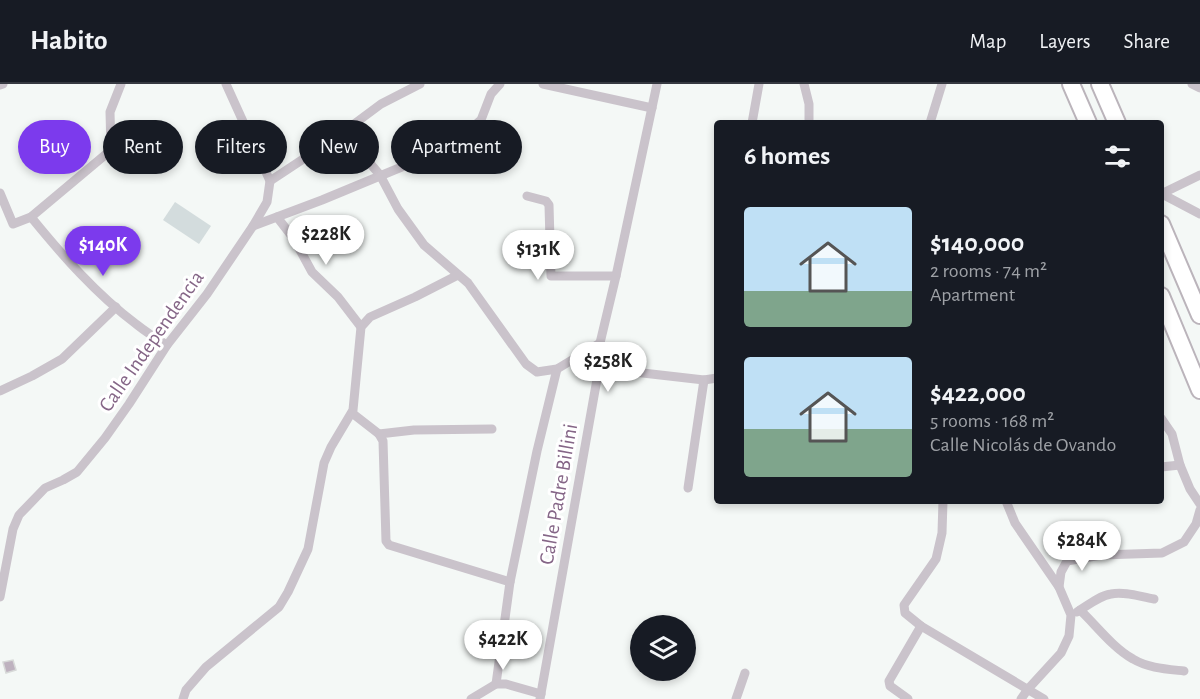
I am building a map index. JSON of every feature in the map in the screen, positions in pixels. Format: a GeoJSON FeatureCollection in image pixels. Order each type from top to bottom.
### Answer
{"type":"FeatureCollection","features":[{"type":"Feature","properties":{"kind":"highway"},"geometry":{"type":"LineString","coordinates":[[1071,84],[1087,120]]}},
{"type":"Feature","properties":{"kind":"highway"},"geometry":{"type":"LineString","coordinates":[[1100,84],[1116,120]]}},
{"type":"Feature","properties":{"kind":"highway"},"geometry":{"type":"LineString","coordinates":[[1164,231],[1200,315]]}},
{"type":"Feature","properties":{"kind":"highway"},"geometry":{"type":"LineString","coordinates":[[1164,303],[1200,390]]}},
{"type":"Feature","properties":{"kind":"street"},"geometry":{"type":"LineString","coordinates":[[0,193],[13,224],[31,217],[111,150],[110,112],[121,84]]}},
{"type":"Feature","properties":{"kind":"street"},"geometry":{"type":"LineString","coordinates":[[226,84],[270,181],[299,162]]}},
{"type":"Feature","properties":{"kind":"street"},"geometry":{"type":"LineString","coordinates":[[360,120],[381,104],[420,84]]}},
{"type":"Feature","properties":{"kind":"street"},"geometry":{"type":"LineString","coordinates":[[253,226],[322,200],[433,153],[466,133],[481,120],[491,94],[500,84]]}},
{"type":"Feature","properties":{"kind":"street"},"geometry":{"type":"LineString","coordinates":[[543,84],[652,108]]}},
{"type":"Feature","properties":{"kind":"street","name":"Calle Padre Billini"},"geometry":{"type":"LineString","coordinates":[[540,696],[599,368],[600,344],[657,84]]}},
{"type":"Feature","properties":{"kind":"street"},"geometry":{"type":"LineString","coordinates":[[753,120],[759,84]]}},
{"type":"Feature","properties":{"kind":"street"},"geometry":{"type":"LineString","coordinates":[[804,84],[809,104],[809,120]]}},
{"type":"Feature","properties":{"kind":"street"},"geometry":{"type":"LineString","coordinates":[[931,120],[942,84]]}},
{"type":"Feature","properties":{"kind":"street"},"geometry":{"type":"LineString","coordinates":[[1192,84],[1200,88]]}},
{"type":"Feature","properties":{"kind":"street"},"geometry":{"type":"LineString","coordinates":[[380,175],[398,209],[424,245],[468,283],[526,364],[537,372],[558,369],[600,344]]}},
{"type":"Feature","properties":{"kind":"street"},"geometry":{"type":"LineString","coordinates":[[1164,193],[1200,175]]}},
{"type":"Feature","properties":{"kind":"street","name":"Calle Independencia"},"geometry":{"type":"LineString","coordinates":[[0,597],[13,529],[19,515],[45,488],[77,472],[105,438],[167,345],[207,294],[253,226],[267,202],[270,181]]}},
{"type":"Feature","properties":{"kind":"street"},"geometry":{"type":"LineString","coordinates":[[527,196],[546,201],[549,205],[551,276],[616,276]]}},
{"type":"Feature","properties":{"kind":"street"},"geometry":{"type":"LineString","coordinates":[[1164,196],[1200,214]]}},
{"type":"Feature","properties":{"kind":"street"},"geometry":{"type":"LineString","coordinates":[[31,217],[82,275],[137,325],[167,345]]}},
{"type":"Feature","properties":{"kind":"street"},"geometry":{"type":"LineString","coordinates":[[277,217],[294,239],[312,272],[338,297],[361,327]]}},
{"type":"Feature","properties":{"kind":"street"},"geometry":{"type":"LineString","coordinates":[[183,699],[186,690],[206,667],[279,607],[288,592],[308,549],[324,463],[353,410],[361,327],[369,317],[458,275]]}},
{"type":"Feature","properties":{"kind":"street"},"geometry":{"type":"LineString","coordinates":[[0,391],[62,359],[116,307]]}},
{"type":"Feature","properties":{"kind":"street"},"geometry":{"type":"LineString","coordinates":[[599,368],[705,380],[714,378]]}},
{"type":"Feature","properties":{"kind":"street"},"geometry":{"type":"LineString","coordinates":[[496,684],[510,582],[537,451],[558,369]]}},
{"type":"Feature","properties":{"kind":"street"},"geometry":{"type":"LineString","coordinates":[[688,488],[705,380]]}},
{"type":"Feature","properties":{"kind":"street"},"geometry":{"type":"LineString","coordinates":[[352,413],[379,434],[383,441],[386,541],[388,545],[510,582]]}},
{"type":"Feature","properties":{"kind":"street"},"geometry":{"type":"LineString","coordinates":[[1164,422],[1172,434],[1180,465],[1190,489],[1200,504]]}},
{"type":"Feature","properties":{"kind":"street"},"geometry":{"type":"LineString","coordinates":[[379,434],[414,430],[492,429]]}},
{"type":"Feature","properties":{"kind":"street"},"geometry":{"type":"LineString","coordinates":[[1164,467],[1180,465]]}},
{"type":"Feature","properties":{"kind":"street"},"geometry":{"type":"LineString","coordinates":[[943,504],[942,533],[936,559],[904,605],[905,613],[921,626],[1044,699]]}},
{"type":"Feature","properties":{"kind":"street"},"geometry":{"type":"LineString","coordinates":[[1007,504],[1015,523],[1059,587],[1071,615],[1068,636],[1061,653],[1022,699]]}},
{"type":"Feature","properties":{"kind":"street"},"geometry":{"type":"LineString","coordinates":[[1059,587],[1061,572],[1067,561],[1101,555],[1162,553],[1184,542],[1196,524],[1200,510]]}},
{"type":"Feature","properties":{"kind":"street"},"geometry":{"type":"LineString","coordinates":[[1071,615],[1110,594],[1154,599]]}},
{"type":"Feature","properties":{"kind":"street"},"geometry":{"type":"LineString","coordinates":[[1080,610],[1121,651],[1133,659],[1155,667],[1184,671]]}},
{"type":"Feature","properties":{"kind":"street"},"geometry":{"type":"LineString","coordinates":[[908,699],[890,686],[889,681],[921,626]]}},
{"type":"Feature","properties":{"kind":"street"},"geometry":{"type":"LineString","coordinates":[[736,699],[745,673]]}},
{"type":"Feature","properties":{"kind":"street"},"geometry":{"type":"LineString","coordinates":[[471,699],[496,684],[506,684],[540,696]]}},
{"type":"Feature","properties":{"kind":"shaded area"},"geometry":{"type":"Polygon","coordinates":[[[175,202],[211,226],[199,244],[163,220],[175,202]]]}},
{"type":"Feature","properties":{"kind":"building"},"geometry":{"type":"Polygon","coordinates":[[[13,660],[16,670],[6,673],[3,662],[13,660]]]}}]}
